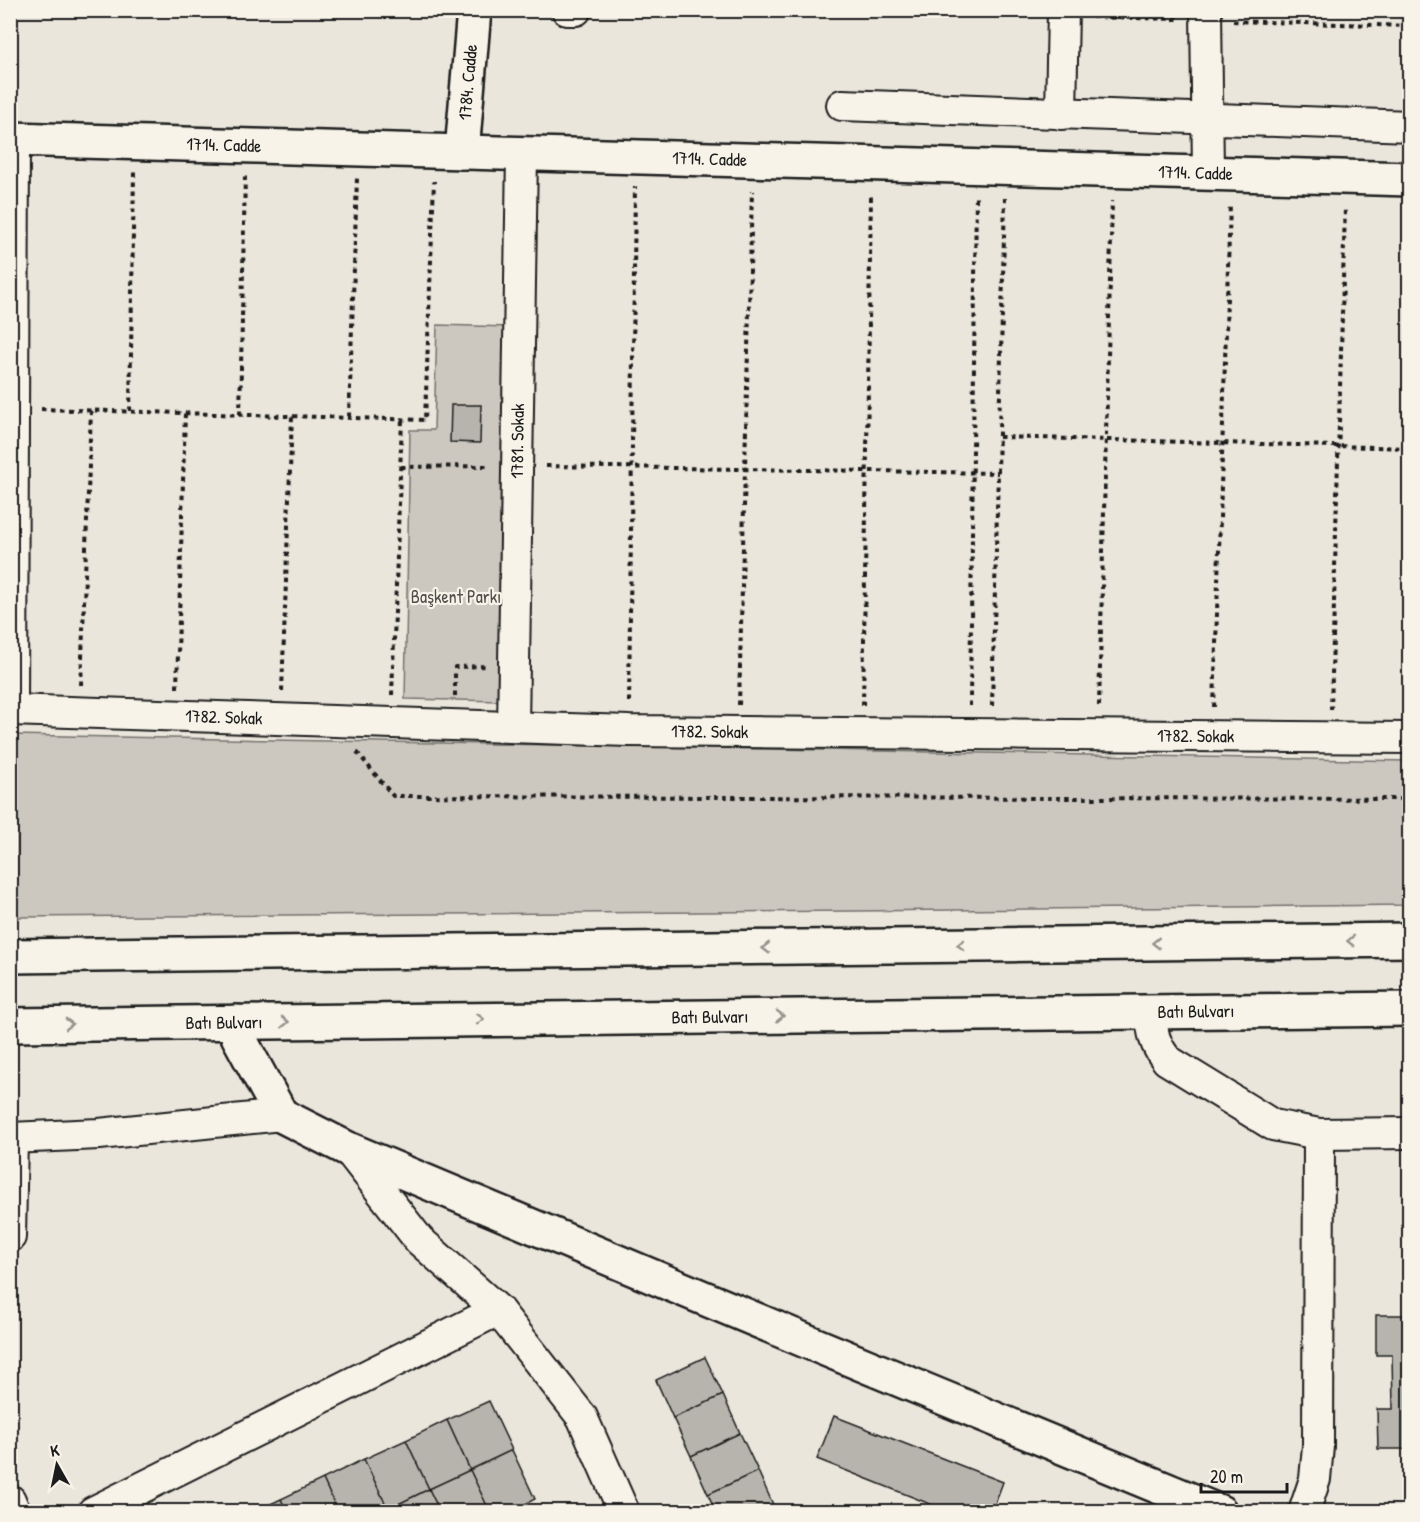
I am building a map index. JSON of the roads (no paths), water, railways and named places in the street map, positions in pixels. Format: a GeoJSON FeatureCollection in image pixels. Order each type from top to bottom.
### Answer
{"type":"FeatureCollection","features":[{"type":"Feature","properties":{"kind":"main road","name":"1784. Cadde"},"geometry":{"type":"LineString","coordinates":[[449,151],[474,10]]}},
{"type":"Feature","properties":{"kind":"main road","name":"1714. Cadde"},"geometry":{"type":"LineString","coordinates":[[12,139],[1410,179]]}},
{"type":"Feature","properties":{"kind":"main road"},"geometry":{"type":"LineString","coordinates":[[10,956],[1410,940]]}},
{"type":"Feature","properties":{"kind":"main road","name":"Batı Bulvarı"},"geometry":{"type":"LineString","coordinates":[[10,1025],[1410,1009]]}},
{"type":"Feature","properties":{"kind":"main road"},"geometry":{"type":"LineString","coordinates":[[236,1022],[238,1036],[282,1115],[348,1149],[1220,1512]]}},
{"type":"Feature","properties":{"kind":"street"},"geometry":{"type":"LineString","coordinates":[[567,10],[576,10]]}},
{"type":"Feature","properties":{"kind":"street"},"geometry":{"type":"LineString","coordinates":[[1061,114],[1063,13]]}},
{"type":"Feature","properties":{"kind":"street"},"geometry":{"type":"LineString","coordinates":[[1206,15],[1208,118],[1220,173]]}},
{"type":"Feature","properties":{"kind":"street"},"geometry":{"type":"LineString","coordinates":[[842,105],[1410,126]]}},
{"type":"Feature","properties":{"kind":"street"},"geometry":{"type":"LineString","coordinates":[[11,710],[12,139]]}},
{"type":"Feature","properties":{"kind":"street","name":"1781. Sokak"},"geometry":{"type":"LineString","coordinates":[[513,727],[522,154]]}},
{"type":"Feature","properties":{"kind":"street","name":"1782. Sokak"},"geometry":{"type":"LineString","coordinates":[[11,710],[629,731],[1410,738]]}},
{"type":"Feature","properties":{"kind":"street"},"geometry":{"type":"LineString","coordinates":[[1150,1012],[1155,1041],[1167,1060],[1273,1125],[1318,1134],[1410,1133]]}},
{"type":"Feature","properties":{"kind":"street"},"geometry":{"type":"LineString","coordinates":[[10,1237],[11,1138],[99,1134],[282,1115]]}},
{"type":"Feature","properties":{"kind":"street"},"geometry":{"type":"LineString","coordinates":[[1304,1512],[1315,1479],[1317,1446],[1318,1134]]}},
{"type":"Feature","properties":{"kind":"street"},"geometry":{"type":"LineString","coordinates":[[348,1149],[419,1240],[498,1310],[582,1417],[624,1512]]}},
{"type":"Feature","properties":{"kind":"street"},"geometry":{"type":"LineString","coordinates":[[93,1512],[498,1310]]}},
{"type":"Feature","properties":{"kind":"street"},"geometry":{"type":"LineString","coordinates":[[10,1500],[15,1512]]}},
{"type":"Feature","properties":{"kind":"park label","name":"Başkent Parkı"},"geometry":{"type":"Point","coordinates":[456,597]}}]}
